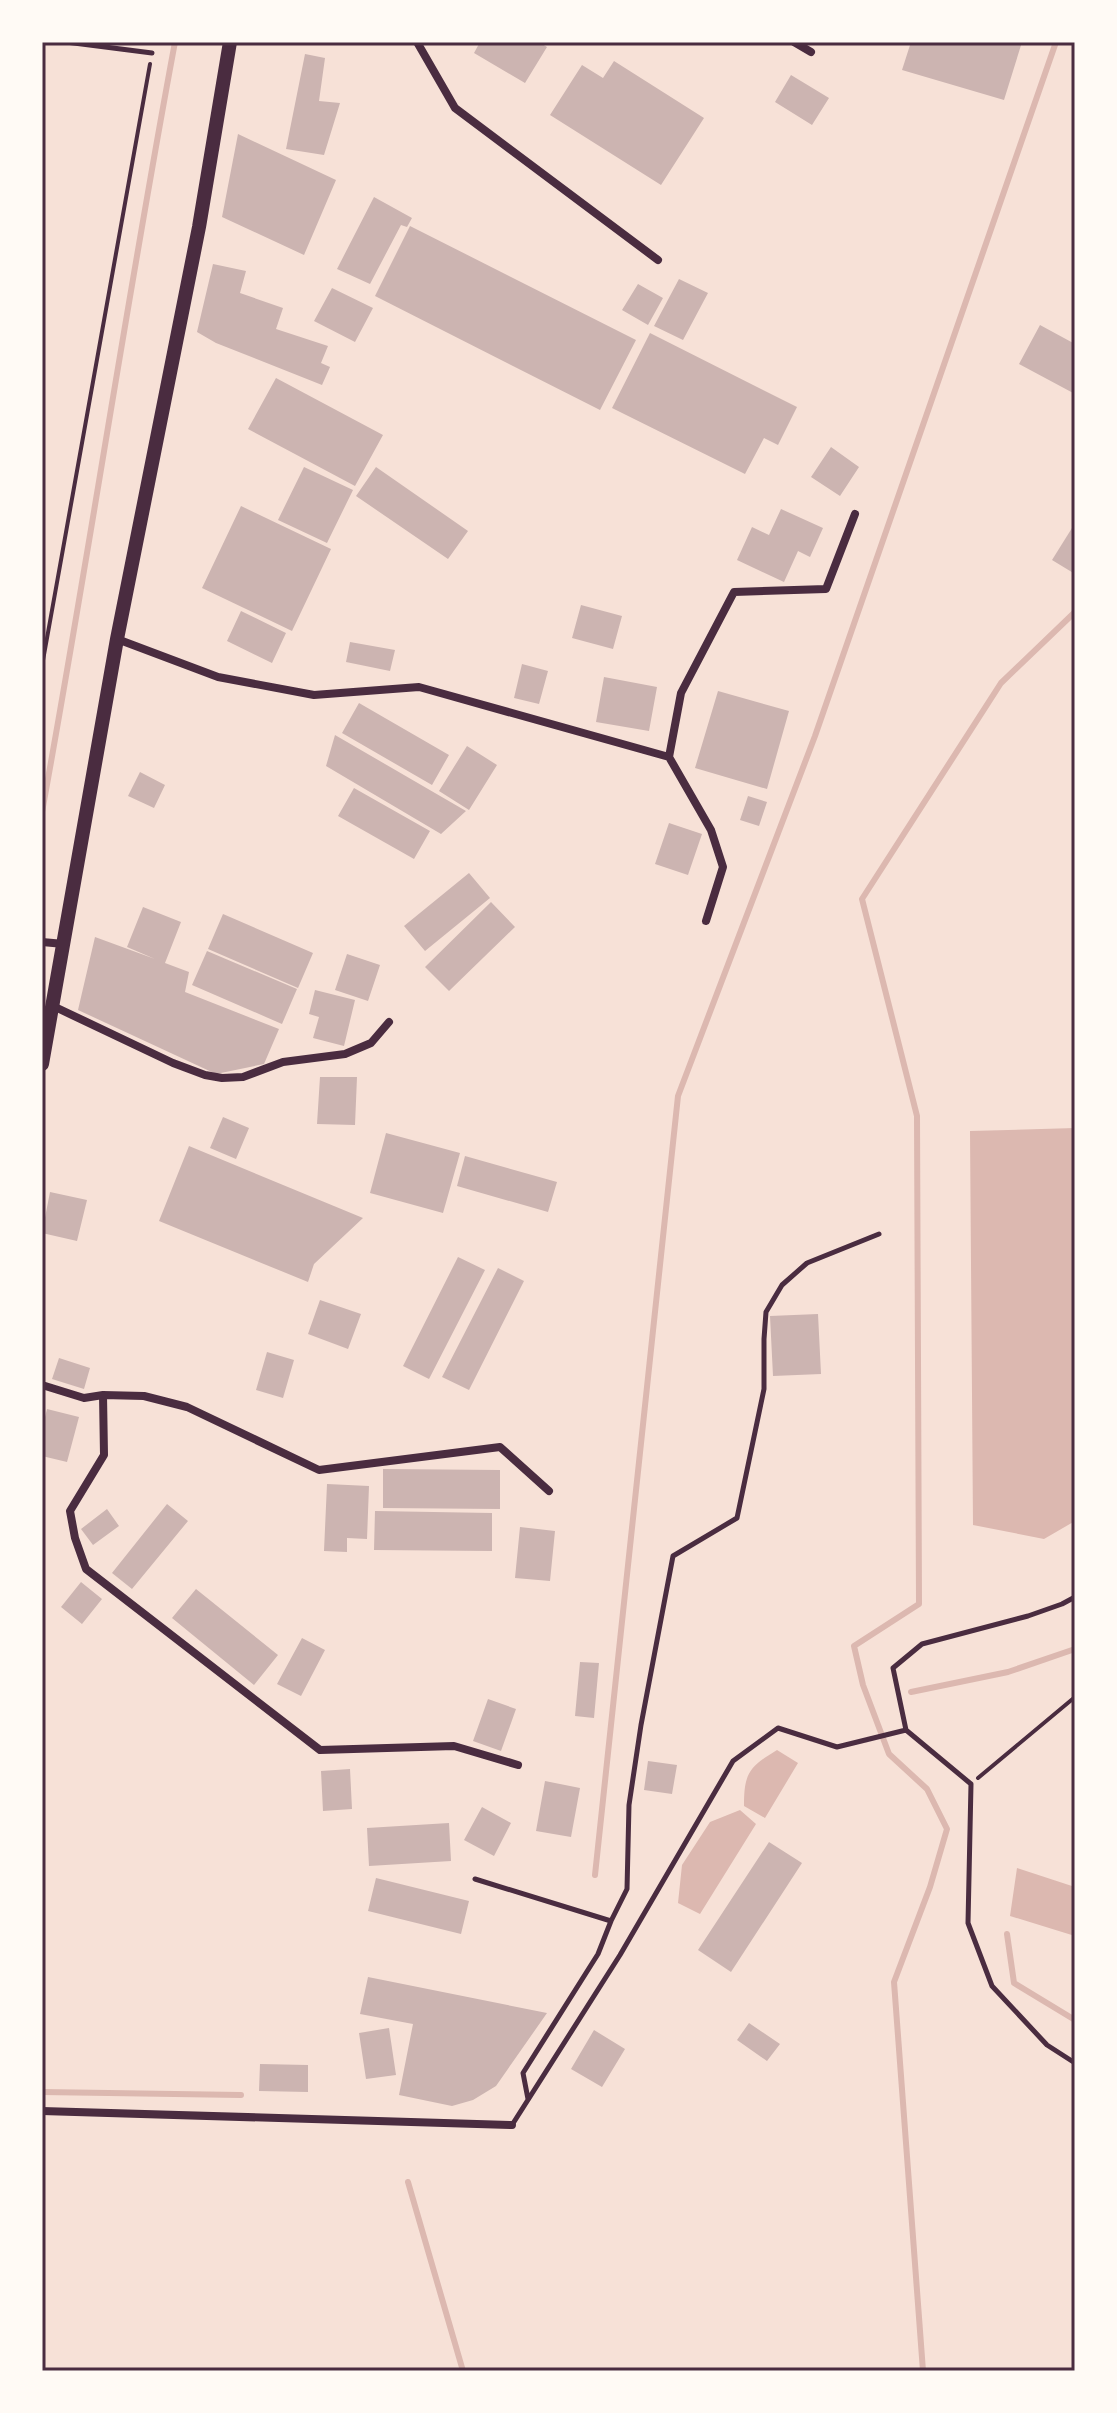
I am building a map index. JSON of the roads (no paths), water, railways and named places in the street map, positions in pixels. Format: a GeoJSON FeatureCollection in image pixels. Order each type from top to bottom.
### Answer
{"type":"FeatureCollection","features":[{"type":"Feature","properties":{"kind":"main road"},"geometry":{"type":"LineString","coordinates":[[42,1064],[117,639],[199,227],[230,42]]}},
{"type":"Feature","properties":{"kind":"street"},"geometry":{"type":"LineString","coordinates":[[417,42],[455,108],[658,260]]}},
{"type":"Feature","properties":{"kind":"street"},"geometry":{"type":"LineString","coordinates":[[794,42],[811,52]]}},
{"type":"Feature","properties":{"kind":"street"},"geometry":{"type":"LineString","coordinates":[[706,921],[723,867],[711,830],[669,757],[681,693],[734,592],[826,589],[855,514]]}},
{"type":"Feature","properties":{"kind":"street"},"geometry":{"type":"LineString","coordinates":[[117,639],[218,677],[314,695],[419,687],[669,757]]}},
{"type":"Feature","properties":{"kind":"street"},"geometry":{"type":"LineString","coordinates":[[42,942],[64,944]]}},
{"type":"Feature","properties":{"kind":"street"},"geometry":{"type":"LineString","coordinates":[[53,1006],[173,1063],[222,1078],[243,1077],[283,1062],[345,1054],[371,1043],[389,1022]]}},
{"type":"Feature","properties":{"kind":"street"},"geometry":{"type":"LineString","coordinates":[[42,1385],[84,1398],[144,1396],[187,1407],[319,1470],[500,1447],[549,1491]]}},
{"type":"Feature","properties":{"kind":"street"},"geometry":{"type":"LineString","coordinates":[[103,1395],[104,1455],[70,1511],[86,1569],[320,1750],[454,1746],[518,1765]]}},
{"type":"Feature","properties":{"kind":"street"},"geometry":{"type":"LineString","coordinates":[[42,2111],[512,2125]]}},
{"type":"Feature","properties":{"kind":"lane"},"geometry":{"type":"LineString","coordinates":[[66,42],[152,53]]}},
{"type":"Feature","properties":{"kind":"lane"},"geometry":{"type":"LineString","coordinates":[[528,2100],[523,2073],[598,1954],[627,1889],[631,1791],[673,1556],[737,1518],[764,1389],[766,1312],[782,1285],[807,1263],[879,1234]]}},
{"type":"Feature","properties":{"kind":"lane"},"geometry":{"type":"LineString","coordinates":[[1075,1597],[1028,1616],[922,1644],[893,1668],[906,1730],[971,1784],[968,1923],[992,1986],[1047,2045],[1075,2063]]}},
{"type":"Feature","properties":{"kind":"lane"},"geometry":{"type":"LineString","coordinates":[[512,2125],[620,1955],[733,1761],[778,1728],[837,1747],[906,1730]]}},
{"type":"Feature","properties":{"kind":"lane"},"geometry":{"type":"LineString","coordinates":[[475,1879],[611,1921]]}},
{"type":"Feature","properties":{"kind":"waterway"},"geometry":{"type":"LineString","coordinates":[[42,812],[175,42]]}},
{"type":"Feature","properties":{"kind":"waterway"},"geometry":{"type":"LineString","coordinates":[[595,1875],[678,1096],[815,736],[1056,42]]}},
{"type":"Feature","properties":{"kind":"waterway"},"geometry":{"type":"LineString","coordinates":[[923,2371],[894,1982],[930,1887],[947,1829],[927,1789],[889,1754],[863,1685],[854,1646],[919,1604],[917,1116],[862,899],[1001,683],[1075,612]]}},
{"type":"Feature","properties":{"kind":"waterway"},"geometry":{"type":"LineString","coordinates":[[911,1692],[1008,1672],[1075,1649]]}},
{"type":"Feature","properties":{"kind":"waterway"},"geometry":{"type":"LineString","coordinates":[[1007,1934],[1014,1983],[1075,2020]]}},
{"type":"Feature","properties":{"kind":"waterway"},"geometry":{"type":"LineString","coordinates":[[42,2092],[241,2095]]}},
{"type":"Feature","properties":{"kind":"waterway"},"geometry":{"type":"LineString","coordinates":[[408,2182],[463,2371]]}}]}
